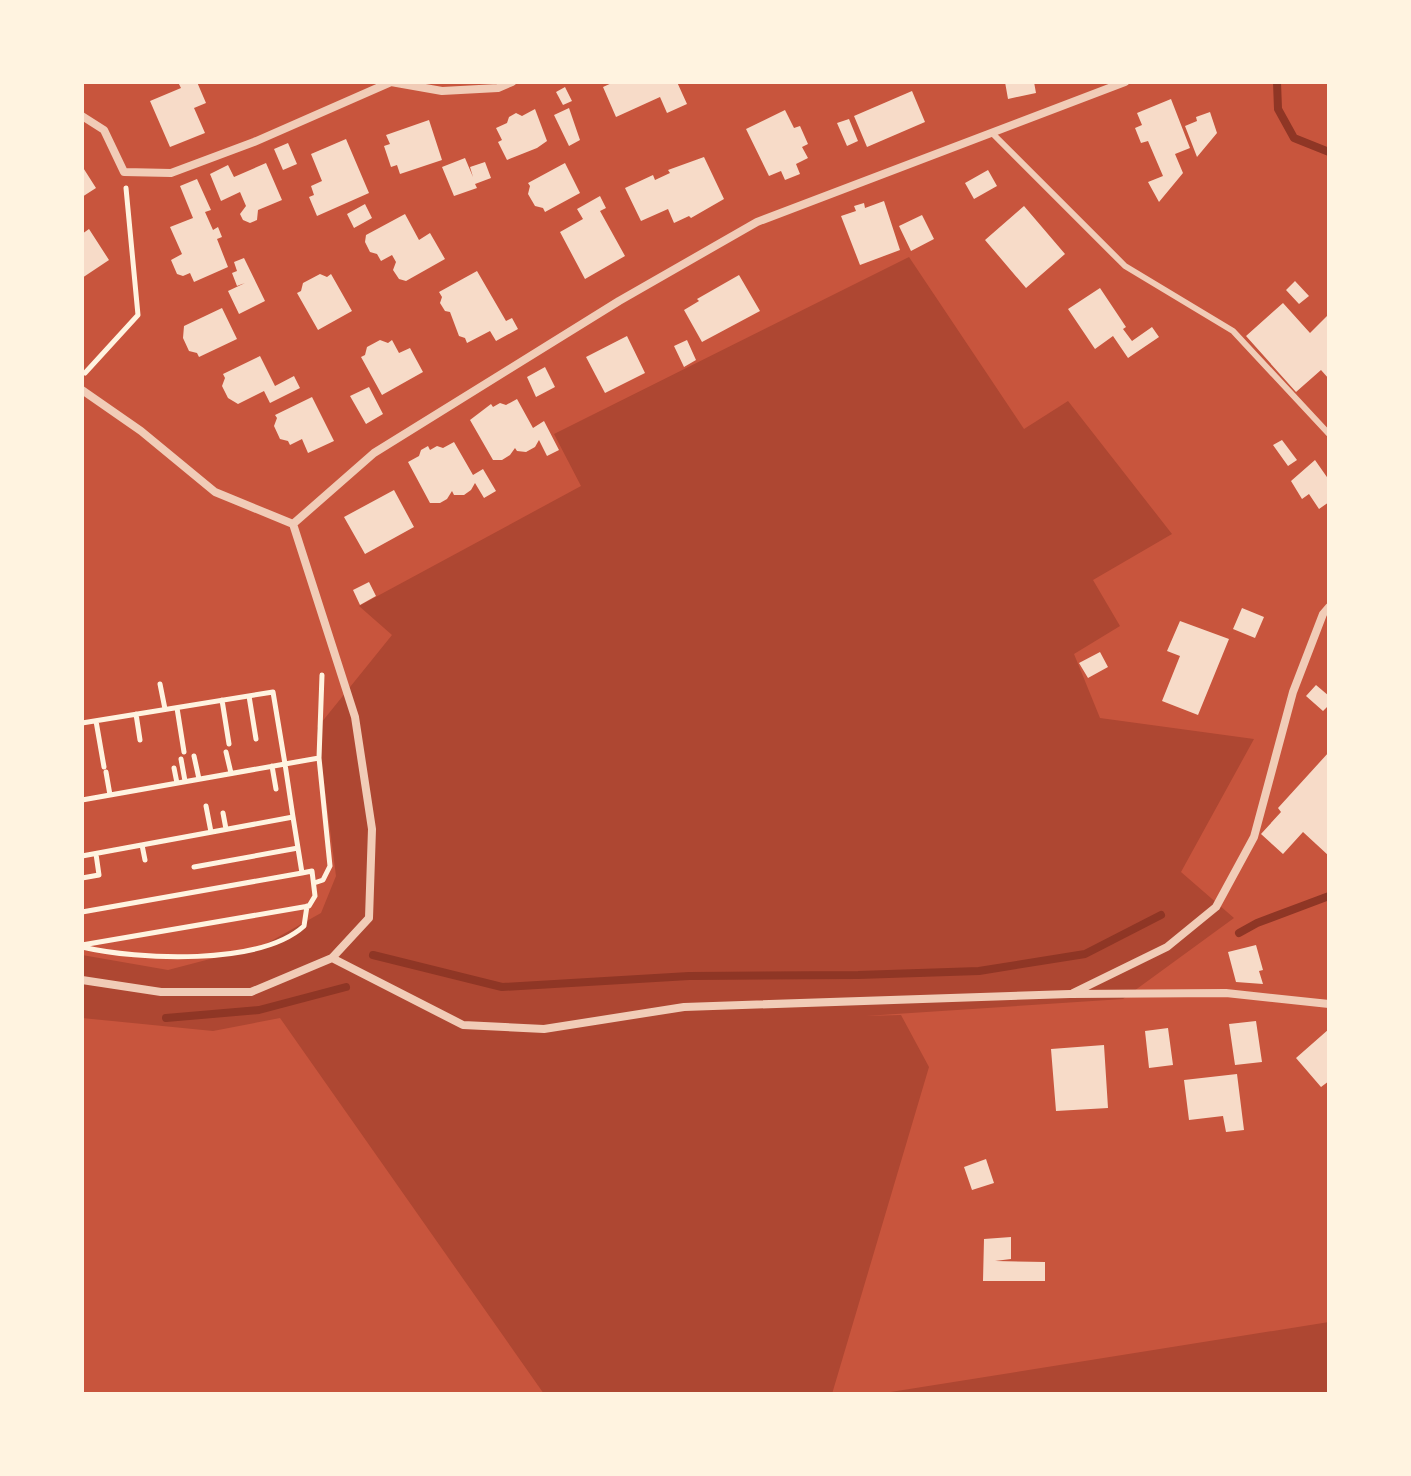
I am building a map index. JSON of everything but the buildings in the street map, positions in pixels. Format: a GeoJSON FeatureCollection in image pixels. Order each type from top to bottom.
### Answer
{"type":"FeatureCollection","features":[{"type":"Feature","properties":{"kind":"street"},"geometry":{"type":"LineString","coordinates":[[82,116],[104,130],[124,172],[171,173],[254,142],[391,82],[442,91],[498,88],[512,82]]}},
{"type":"Feature","properties":{"kind":"street"},"geometry":{"type":"LineString","coordinates":[[293,524],[374,453],[619,301],[757,222],[1125,82]]}},
{"type":"Feature","properties":{"kind":"street"},"geometry":{"type":"LineString","coordinates":[[82,390],[141,431],[215,492],[293,524],[355,717],[372,829],[369,918],[332,958],[251,992],[161,992],[82,980]]}},
{"type":"Feature","properties":{"kind":"street"},"geometry":{"type":"LineString","coordinates":[[1070,994],[1167,947],[1216,907],[1254,837],[1293,692],[1323,614],[1329,607]]}},
{"type":"Feature","properties":{"kind":"street"},"geometry":{"type":"LineString","coordinates":[[332,958],[463,1025],[544,1029],[684,1007],[1070,994],[1226,993],[1329,1004]]}},
{"type":"Feature","properties":{"kind":"lane"},"geometry":{"type":"LineString","coordinates":[[992,133],[1125,266],[1233,331],[1329,434]]}},
{"type":"Feature","properties":{"kind":"path"},"geometry":{"type":"LineString","coordinates":[[82,377],[138,315],[124,172]]}},
{"type":"Feature","properties":{"kind":"path"},"geometry":{"type":"LineString","coordinates":[[314,883],[323,880],[330,866],[319,758],[321,681],[325,659],[333,649]]}},
{"type":"Feature","properties":{"kind":"path"},"geometry":{"type":"LineString","coordinates":[[160,684],[165,709]]}},
{"type":"Feature","properties":{"kind":"path"},"geometry":{"type":"LineString","coordinates":[[82,723],[273,692],[302,873]]}},
{"type":"Feature","properties":{"kind":"path"},"geometry":{"type":"LineString","coordinates":[[249,696],[256,739]]}},
{"type":"Feature","properties":{"kind":"path"},"geometry":{"type":"LineString","coordinates":[[222,700],[229,744]]}},
{"type":"Feature","properties":{"kind":"path"},"geometry":{"type":"LineString","coordinates":[[177,708],[185,781]]}},
{"type":"Feature","properties":{"kind":"path"},"geometry":{"type":"LineString","coordinates":[[136,714],[140,740]]}},
{"type":"Feature","properties":{"kind":"path"},"geometry":{"type":"LineString","coordinates":[[96,721],[110,795]]}},
{"type":"Feature","properties":{"kind":"path"},"geometry":{"type":"LineString","coordinates":[[226,752],[231,773]]}},
{"type":"Feature","properties":{"kind":"path"},"geometry":{"type":"LineString","coordinates":[[194,756],[199,779]]}},
{"type":"Feature","properties":{"kind":"path"},"geometry":{"type":"LineString","coordinates":[[82,800],[319,758]]}},
{"type":"Feature","properties":{"kind":"path"},"geometry":{"type":"LineString","coordinates":[[272,766],[276,789]]}},
{"type":"Feature","properties":{"kind":"path"},"geometry":{"type":"LineString","coordinates":[[174,768],[177,783]]}},
{"type":"Feature","properties":{"kind":"path"},"geometry":{"type":"LineString","coordinates":[[206,806],[211,832]]}},
{"type":"Feature","properties":{"kind":"path"},"geometry":{"type":"LineString","coordinates":[[223,813],[226,829]]}},
{"type":"Feature","properties":{"kind":"path"},"geometry":{"type":"LineString","coordinates":[[82,856],[293,817]]}},
{"type":"Feature","properties":{"kind":"path"},"geometry":{"type":"LineString","coordinates":[[142,845],[145,860]]}},
{"type":"Feature","properties":{"kind":"path"},"geometry":{"type":"LineString","coordinates":[[194,867],[298,848]]}},
{"type":"Feature","properties":{"kind":"path"},"geometry":{"type":"LineString","coordinates":[[82,878],[99,875],[96,853]]}},
{"type":"Feature","properties":{"kind":"path"},"geometry":{"type":"LineString","coordinates":[[82,912],[312,871],[314,883],[314,900],[307,906],[82,946]]}},
{"type":"Feature","properties":{"kind":"path"},"geometry":{"type":"LineString","coordinates":[[82,946],[147,957],[209,955],[269,945],[304,926],[307,906]]}},
{"type":"Feature","properties":{"kind":"shaded area"},"geometry":{"type":"Polygon","coordinates":[[[909,257],[1024,429],[1068,401],[1172,534],[1093,580],[1120,626],[1074,654],[1100,718],[1254,739],[1181,872],[1234,918],[1123,999],[865,1016],[901,1015],[929,1067],[832,1394],[544,1394],[280,1018],[213,1031],[82,1018],[82,955],[168,970],[264,945],[321,913],[336,876],[317,728],[392,635],[359,606],[581,486],[554,434],[909,257]]]}},
{"type":"Feature","properties":{"kind":"shaded area"},"geometry":{"type":"Polygon","coordinates":[[[1329,1322],[1329,1394],[878,1394],[1329,1322]]]}},
{"type":"Feature","properties":{"kind":"waterway"},"geometry":{"type":"LineString","coordinates":[[1277,82],[1278,109],[1294,138],[1329,152]]}},
{"type":"Feature","properties":{"kind":"waterway"},"geometry":{"type":"LineString","coordinates":[[1239,933],[1257,923],[1329,896]]}},
{"type":"Feature","properties":{"kind":"waterway"},"geometry":{"type":"LineString","coordinates":[[373,955],[502,987],[689,976],[979,971],[1085,954],[1161,915]]}},
{"type":"Feature","properties":{"kind":"waterway"},"geometry":{"type":"LineString","coordinates":[[166,1018],[259,1010],[346,987]]}}]}
